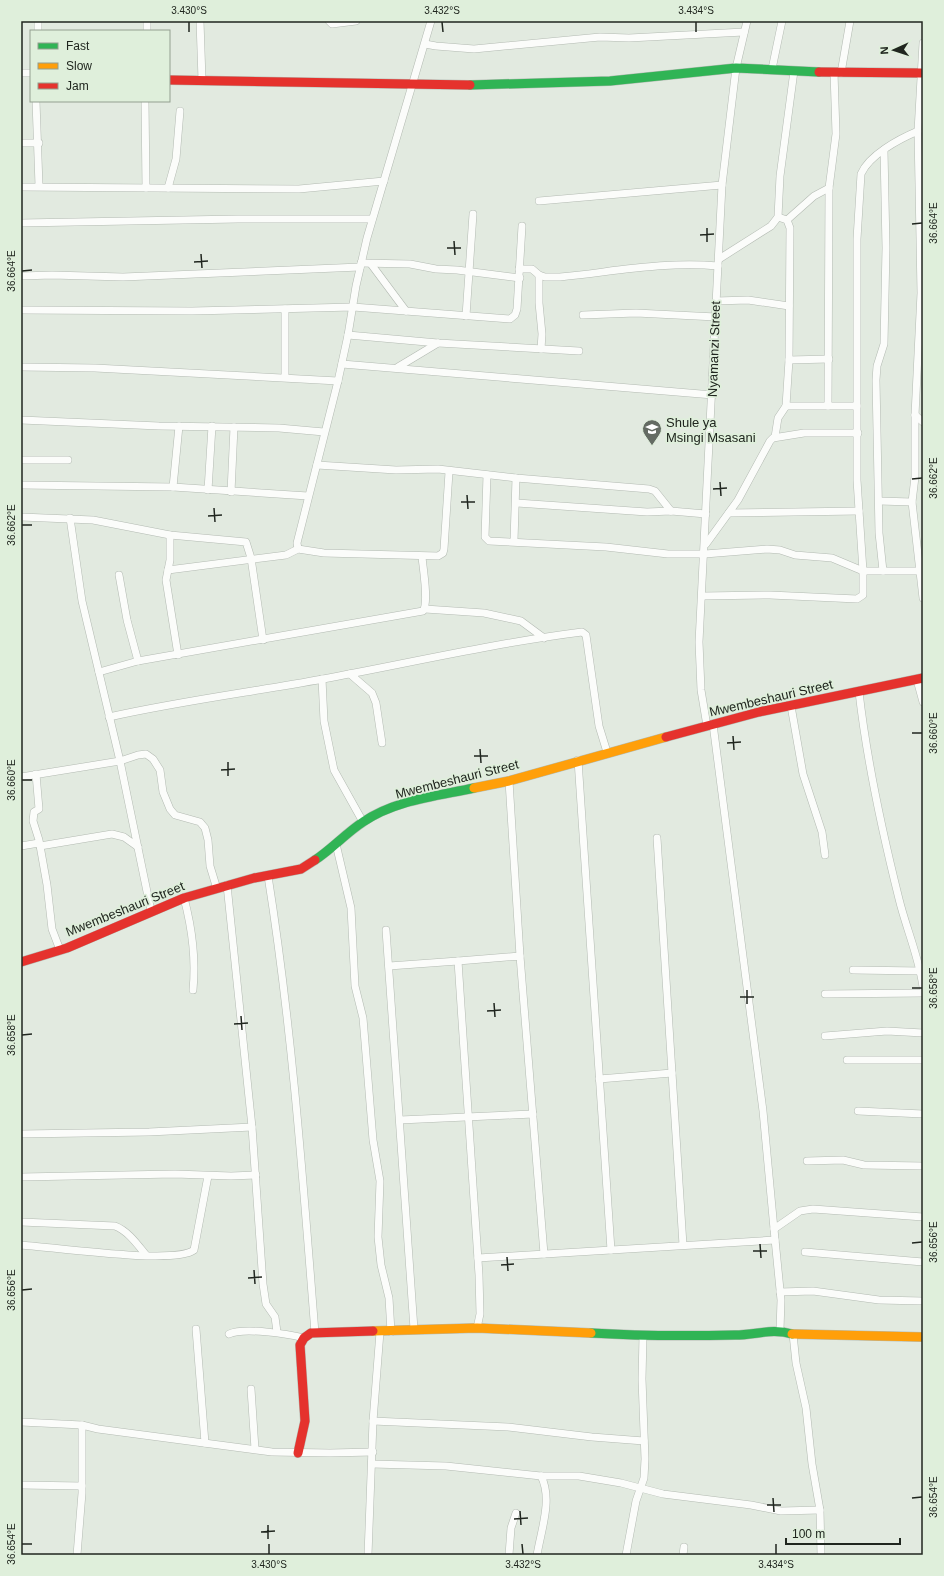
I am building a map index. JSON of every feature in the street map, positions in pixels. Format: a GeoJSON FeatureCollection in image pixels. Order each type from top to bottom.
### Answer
{"type":"FeatureCollection","features":[{"type":"Feature","properties":{"kind":"street"},"geometry":{"type":"LineString","coordinates":[[200,21],[202,80]]}},
{"type":"Feature","properties":{"kind":"street"},"geometry":{"type":"LineString","coordinates":[[329,21],[332,24],[356,21]]}},
{"type":"Feature","properties":{"kind":"street"},"geometry":{"type":"LineString","coordinates":[[298,549],[296,543],[342,364],[360,265],[372,219],[431,21]]}},
{"type":"Feature","properties":{"kind":"street","name":"Nyamanzi Street"},"geometry":{"type":"LineString","coordinates":[[747,21],[736,68],[722,185],[699,662],[701,690],[710,725],[763,1111],[780,1292],[780,1330]]}},
{"type":"Feature","properties":{"kind":"street"},"geometry":{"type":"LineString","coordinates":[[772,69],[782,21]]}},
{"type":"Feature","properties":{"kind":"street"},"geometry":{"type":"LineString","coordinates":[[828,406],[829,188],[836,134],[838,73],[850,21]]}},
{"type":"Feature","properties":{"kind":"street"},"geometry":{"type":"LineString","coordinates":[[425,44],[474,49],[600,37],[629,38],[744,32]]}},
{"type":"Feature","properties":{"kind":"street"},"geometry":{"type":"LineString","coordinates":[[923,42],[921,73],[921,122],[918,131],[921,163],[921,357],[915,415],[915,477],[912,502],[923,598]]}},
{"type":"Feature","properties":{"kind":"street"},"geometry":{"type":"LineString","coordinates":[[170,80],[483,85],[589,82],[664,77],[736,68],[838,73],[921,73]]}},
{"type":"Feature","properties":{"kind":"street"},"geometry":{"type":"LineString","coordinates":[[519,269],[532,269],[539,275],[546,277],[560,277],[652,267],[718,263],[771,226],[778,217],[780,176],[794,70]]}},
{"type":"Feature","properties":{"kind":"street"},"geometry":{"type":"LineString","coordinates":[[36,102],[39,143],[38,186]]}},
{"type":"Feature","properties":{"kind":"street"},"geometry":{"type":"LineString","coordinates":[[146,102],[146,188]]}},
{"type":"Feature","properties":{"kind":"street"},"geometry":{"type":"LineString","coordinates":[[168,188],[176,159],[180,111]]}},
{"type":"Feature","properties":{"kind":"street"},"geometry":{"type":"LineString","coordinates":[[702,596],[770,595],[857,599],[863,595],[863,571],[857,480],[857,239],[860,174],[864,166],[884,150],[903,137],[918,131]]}},
{"type":"Feature","properties":{"kind":"street"},"geometry":{"type":"LineString","coordinates":[[21,143],[39,143]]}},
{"type":"Feature","properties":{"kind":"street"},"geometry":{"type":"LineString","coordinates":[[883,571],[879,533],[876,380],[877,366],[884,344],[886,248],[884,150]]}},
{"type":"Feature","properties":{"kind":"street"},"geometry":{"type":"LineString","coordinates":[[21,186],[299,189],[384,181]]}},
{"type":"Feature","properties":{"kind":"street"},"geometry":{"type":"LineString","coordinates":[[540,201],[722,185]]}},
{"type":"Feature","properties":{"kind":"street"},"geometry":{"type":"LineString","coordinates":[[787,220],[814,196],[829,188]]}},
{"type":"Feature","properties":{"kind":"street"},"geometry":{"type":"LineString","coordinates":[[466,316],[474,214]]}},
{"type":"Feature","properties":{"kind":"street"},"geometry":{"type":"LineString","coordinates":[[778,217],[787,220]]}},
{"type":"Feature","properties":{"kind":"street"},"geometry":{"type":"LineString","coordinates":[[21,223],[238,219],[372,219]]}},
{"type":"Feature","properties":{"kind":"street"},"geometry":{"type":"LineString","coordinates":[[776,437],[778,418],[786,406],[789,360],[790,228],[787,220]]}},
{"type":"Feature","properties":{"kind":"street"},"geometry":{"type":"LineString","coordinates":[[21,310],[192,312],[352,307],[510,319],[516,313],[520,278],[519,269],[522,226]]}},
{"type":"Feature","properties":{"kind":"street"},"geometry":{"type":"LineString","coordinates":[[371,264],[406,311]]}},
{"type":"Feature","properties":{"kind":"street"},"geometry":{"type":"LineString","coordinates":[[21,276],[52,275],[123,277],[371,264],[410,264],[436,269],[470,271],[520,278]]}},
{"type":"Feature","properties":{"kind":"street"},"geometry":{"type":"LineString","coordinates":[[539,275],[539,303],[542,334],[541,349]]}},
{"type":"Feature","properties":{"kind":"street"},"geometry":{"type":"LineString","coordinates":[[716,301],[748,300],[789,306]]}},
{"type":"Feature","properties":{"kind":"street"},"geometry":{"type":"LineString","coordinates":[[285,309],[285,378]]}},
{"type":"Feature","properties":{"kind":"street"},"geometry":{"type":"LineString","coordinates":[[583,315],[636,313],[716,317]]}},
{"type":"Feature","properties":{"kind":"street"},"geometry":{"type":"LineString","coordinates":[[348,335],[438,343],[579,352]]}},
{"type":"Feature","properties":{"kind":"street"},"geometry":{"type":"LineString","coordinates":[[398,367],[438,343]]}},
{"type":"Feature","properties":{"kind":"street"},"geometry":{"type":"LineString","coordinates":[[789,360],[828,358]]}},
{"type":"Feature","properties":{"kind":"street"},"geometry":{"type":"LineString","coordinates":[[342,364],[398,367],[713,395]]}},
{"type":"Feature","properties":{"kind":"street"},"geometry":{"type":"LineString","coordinates":[[21,368],[95,368],[338,381]]}},
{"type":"Feature","properties":{"kind":"street"},"geometry":{"type":"LineString","coordinates":[[786,406],[857,406]]}},
{"type":"Feature","properties":{"kind":"street"},"geometry":{"type":"LineString","coordinates":[[915,415],[923,422]]}},
{"type":"Feature","properties":{"kind":"street"},"geometry":{"type":"LineString","coordinates":[[21,420],[279,428],[324,432]]}},
{"type":"Feature","properties":{"kind":"street"},"geometry":{"type":"LineString","coordinates":[[173,487],[179,426]]}},
{"type":"Feature","properties":{"kind":"street"},"geometry":{"type":"LineString","coordinates":[[208,490],[212,426]]}},
{"type":"Feature","properties":{"kind":"street"},"geometry":{"type":"LineString","coordinates":[[231,492],[234,427]]}},
{"type":"Feature","properties":{"kind":"street"},"geometry":{"type":"LineString","coordinates":[[705,545],[738,500],[770,441],[776,437],[804,433],[858,433]]}},
{"type":"Feature","properties":{"kind":"street"},"geometry":{"type":"LineString","coordinates":[[21,460],[68,460]]}},
{"type":"Feature","properties":{"kind":"street"},"geometry":{"type":"LineString","coordinates":[[317,465],[396,470],[425,468],[450,472],[649,489],[654,491],[671,511]]}},
{"type":"Feature","properties":{"kind":"street"},"geometry":{"type":"LineString","coordinates":[[168,570],[251,558],[286,555],[298,549],[324,553],[422,557],[438,556],[443,554],[450,472]]}},
{"type":"Feature","properties":{"kind":"street"},"geometry":{"type":"LineString","coordinates":[[487,475],[486,540],[606,547],[668,554],[705,554],[767,548],[780,550],[795,555],[832,558],[863,571],[920,571]]}},
{"type":"Feature","properties":{"kind":"street"},"geometry":{"type":"LineString","coordinates":[[514,541],[516,478]]}},
{"type":"Feature","properties":{"kind":"street"},"geometry":{"type":"LineString","coordinates":[[21,485],[173,487],[308,496]]}},
{"type":"Feature","properties":{"kind":"street"},"geometry":{"type":"LineString","coordinates":[[879,501],[912,502]]}},
{"type":"Feature","properties":{"kind":"street"},"geometry":{"type":"LineString","coordinates":[[516,503],[647,512],[671,511],[706,514]]}},
{"type":"Feature","properties":{"kind":"street"},"geometry":{"type":"LineString","coordinates":[[729,513],[859,511]]}},
{"type":"Feature","properties":{"kind":"street"},"geometry":{"type":"LineString","coordinates":[[21,517],[70,518],[114,523],[170,535],[246,542],[251,558],[263,640]]}},
{"type":"Feature","properties":{"kind":"street"},"geometry":{"type":"LineString","coordinates":[[70,518],[82,601],[120,761],[150,911]]}},
{"type":"Feature","properties":{"kind":"street"},"geometry":{"type":"LineString","coordinates":[[170,535],[166,580],[178,655]]}},
{"type":"Feature","properties":{"kind":"street"},"geometry":{"type":"LineString","coordinates":[[422,557],[425,584],[425,610]]}},
{"type":"Feature","properties":{"kind":"street"},"geometry":{"type":"LineString","coordinates":[[119,575],[124,608],[138,661]]}},
{"type":"Feature","properties":{"kind":"street"},"geometry":{"type":"LineString","coordinates":[[99,672],[138,661],[425,610],[484,613],[521,621],[544,638]]}},
{"type":"Feature","properties":{"kind":"street"},"geometry":{"type":"LineString","coordinates":[[109,717],[162,705],[322,679],[528,640],[582,632],[586,635],[599,726],[607,752]]}},
{"type":"Feature","properties":{"kind":"street"},"geometry":{"type":"LineString","coordinates":[[350,674],[372,693],[376,703],[382,743]]}},
{"type":"Feature","properties":{"kind":"street"},"geometry":{"type":"LineString","coordinates":[[322,679],[324,721],[334,770],[363,822]]}},
{"type":"Feature","properties":{"kind":"street"},"geometry":{"type":"LineString","coordinates":[[920,679],[923,702]]}},
{"type":"Feature","properties":{"kind":"street","name":"Mwembeshauri Street"},"geometry":{"type":"LineString","coordinates":[[21,962],[60,950],[184,898],[227,885],[301,869],[336,844],[363,822],[375,815],[408,802],[508,781],[607,752],[759,712],[920,679]]}},
{"type":"Feature","properties":{"kind":"street"},"geometry":{"type":"LineString","coordinates":[[859,692],[867,754],[890,863],[904,919],[921,971],[923,987]]}},
{"type":"Feature","properties":{"kind":"street"},"geometry":{"type":"LineString","coordinates":[[791,706],[803,774],[822,832],[825,855]]}},
{"type":"Feature","properties":{"kind":"street"},"geometry":{"type":"LineString","coordinates":[[21,776],[120,761],[146,754],[153,759],[160,770],[163,792],[170,809],[175,815],[200,822],[205,828],[208,840],[210,866],[216,888]]}},
{"type":"Feature","properties":{"kind":"street"},"geometry":{"type":"LineString","coordinates":[[578,760],[610,1250]]}},
{"type":"Feature","properties":{"kind":"street"},"geometry":{"type":"LineString","coordinates":[[36,774],[39,809],[34,812],[33,821],[40,844],[52,929],[60,950]]}},
{"type":"Feature","properties":{"kind":"street"},"geometry":{"type":"LineString","coordinates":[[508,781],[520,956],[544,1254]]}},
{"type":"Feature","properties":{"kind":"street"},"geometry":{"type":"LineString","coordinates":[[21,846],[112,834],[124,837],[138,847]]}},
{"type":"Feature","properties":{"kind":"street"},"geometry":{"type":"LineString","coordinates":[[656,838],[683,1245]]}},
{"type":"Feature","properties":{"kind":"street"},"geometry":{"type":"LineString","coordinates":[[336,844],[351,908],[355,986],[363,1018],[373,1140],[380,1181],[378,1237],[381,1265],[389,1298],[391,1332]]}},
{"type":"Feature","properties":{"kind":"street"},"geometry":{"type":"LineString","coordinates":[[268,876],[280,956],[290,1049],[315,1333]]}},
{"type":"Feature","properties":{"kind":"street"},"geometry":{"type":"LineString","coordinates":[[227,885],[252,1126],[264,1289],[266,1304],[275,1317],[277,1332]]}},
{"type":"Feature","properties":{"kind":"street"},"geometry":{"type":"LineString","coordinates":[[184,898],[194,955],[193,990]]}},
{"type":"Feature","properties":{"kind":"street"},"geometry":{"type":"LineString","coordinates":[[386,930],[414,1329]]}},
{"type":"Feature","properties":{"kind":"street"},"geometry":{"type":"LineString","coordinates":[[389,966],[520,956]]}},
{"type":"Feature","properties":{"kind":"street"},"geometry":{"type":"LineString","coordinates":[[458,961],[478,1258],[480,1314],[477,1328]]}},
{"type":"Feature","properties":{"kind":"street"},"geometry":{"type":"LineString","coordinates":[[853,970],[921,971]]}},
{"type":"Feature","properties":{"kind":"street"},"geometry":{"type":"LineString","coordinates":[[825,994],[923,994]]}},
{"type":"Feature","properties":{"kind":"street"},"geometry":{"type":"LineString","coordinates":[[825,1036],[888,1031],[923,1033]]}},
{"type":"Feature","properties":{"kind":"street"},"geometry":{"type":"LineString","coordinates":[[847,1060],[923,1060]]}},
{"type":"Feature","properties":{"kind":"street"},"geometry":{"type":"LineString","coordinates":[[599,1079],[672,1073]]}},
{"type":"Feature","properties":{"kind":"street"},"geometry":{"type":"LineString","coordinates":[[858,1112],[923,1114]]}},
{"type":"Feature","properties":{"kind":"street"},"geometry":{"type":"LineString","coordinates":[[400,1120],[533,1114]]}},
{"type":"Feature","properties":{"kind":"street"},"geometry":{"type":"LineString","coordinates":[[21,1134],[149,1132],[252,1126]]}},
{"type":"Feature","properties":{"kind":"street"},"geometry":{"type":"LineString","coordinates":[[807,1161],[843,1160],[864,1165],[923,1166]]}},
{"type":"Feature","properties":{"kind":"street"},"geometry":{"type":"LineString","coordinates":[[21,1178],[175,1174],[208,1176],[256,1175]]}},
{"type":"Feature","properties":{"kind":"street"},"geometry":{"type":"LineString","coordinates":[[21,1245],[100,1252],[125,1256],[190,1254],[194,1250],[208,1176]]}},
{"type":"Feature","properties":{"kind":"street"},"geometry":{"type":"LineString","coordinates":[[774,1229],[800,1211],[813,1209],[923,1217]]}},
{"type":"Feature","properties":{"kind":"street"},"geometry":{"type":"LineString","coordinates":[[21,1222],[115,1226],[130,1237],[146,1255]]}},
{"type":"Feature","properties":{"kind":"street"},"geometry":{"type":"LineString","coordinates":[[478,1258],[775,1240]]}},
{"type":"Feature","properties":{"kind":"street"},"geometry":{"type":"LineString","coordinates":[[805,1252],[923,1262]]}},
{"type":"Feature","properties":{"kind":"street"},"geometry":{"type":"LineString","coordinates":[[780,1292],[813,1291],[879,1300],[923,1301]]}},
{"type":"Feature","properties":{"kind":"street"},"geometry":{"type":"LineString","coordinates":[[298,1453],[305,1421],[305,1400],[300,1345],[304,1338],[311,1333],[391,1332],[414,1329],[477,1328],[643,1336],[738,1335],[780,1330],[793,1334],[923,1337]]}},
{"type":"Feature","properties":{"kind":"street"},"geometry":{"type":"LineString","coordinates":[[196,1329],[205,1443]]}},
{"type":"Feature","properties":{"kind":"street"},"geometry":{"type":"LineString","coordinates":[[229,1334],[239,1331],[277,1332],[304,1338]]}},
{"type":"Feature","properties":{"kind":"street"},"geometry":{"type":"LineString","coordinates":[[368,1555],[374,1421],[380,1332]]}},
{"type":"Feature","properties":{"kind":"street"},"geometry":{"type":"LineString","coordinates":[[793,1334],[796,1363],[806,1408],[812,1464],[820,1510],[821,1555]]}},
{"type":"Feature","properties":{"kind":"street"},"geometry":{"type":"LineString","coordinates":[[626,1555],[636,1500],[644,1478],[642,1379],[643,1336]]}},
{"type":"Feature","properties":{"kind":"street"},"geometry":{"type":"LineString","coordinates":[[251,1389],[255,1449]]}},
{"type":"Feature","properties":{"kind":"street"},"geometry":{"type":"LineString","coordinates":[[374,1421],[508,1427],[592,1437],[644,1441]]}},
{"type":"Feature","properties":{"kind":"street"},"geometry":{"type":"LineString","coordinates":[[21,1422],[82,1425],[98,1429],[205,1443],[298,1453],[373,1452]]}},
{"type":"Feature","properties":{"kind":"street"},"geometry":{"type":"LineString","coordinates":[[77,1555],[82,1486],[82,1425]]}},
{"type":"Feature","properties":{"kind":"street"},"geometry":{"type":"LineString","coordinates":[[372,1464],[446,1466],[541,1476],[579,1476],[641,1488],[663,1494],[751,1505],[781,1511],[820,1510]]}},
{"type":"Feature","properties":{"kind":"street"},"geometry":{"type":"LineString","coordinates":[[537,1555],[547,1489],[541,1476]]}},
{"type":"Feature","properties":{"kind":"street"},"geometry":{"type":"LineString","coordinates":[[21,1485],[82,1486]]}},
{"type":"Feature","properties":{"kind":"street"},"geometry":{"type":"LineString","coordinates":[[509,1555],[511,1528],[516,1513]]}},
{"type":"Feature","properties":{"kind":"street"},"geometry":{"type":"LineString","coordinates":[[683,1555],[684,1547]]}},
{"type":"Feature","properties":{"kind":"traffic: fast"},"geometry":{"type":"LineString","coordinates":[[470,85],[610,81],[736,68],[819,72]]}},
{"type":"Feature","properties":{"kind":"traffic: fast"},"geometry":{"type":"LineString","coordinates":[[315,860],[357,826],[375,815],[402,804],[431,796],[474,788]]}},
{"type":"Feature","properties":{"kind":"traffic: fast"},"geometry":{"type":"LineString","coordinates":[[591,1333],[699,1336],[743,1335],[764,1332],[785,1332],[792,1334]]}},
{"type":"Feature","properties":{"kind":"traffic: slow"},"geometry":{"type":"LineString","coordinates":[[474,788],[509,781],[666,737]]}},
{"type":"Feature","properties":{"kind":"traffic: slow"},"geometry":{"type":"LineString","coordinates":[[373,1331],[477,1328],[591,1333]]}},
{"type":"Feature","properties":{"kind":"traffic: slow"},"geometry":{"type":"LineString","coordinates":[[792,1334],[923,1337]]}},
{"type":"Feature","properties":{"kind":"traffic: jam"},"geometry":{"type":"LineString","coordinates":[[819,72],[921,73]]}},
{"type":"Feature","properties":{"kind":"traffic: jam"},"geometry":{"type":"LineString","coordinates":[[170,80],[470,85]]}},
{"type":"Feature","properties":{"kind":"traffic: jam"},"geometry":{"type":"LineString","coordinates":[[666,737],[759,712],[923,678]]}},
{"type":"Feature","properties":{"kind":"traffic: jam"},"geometry":{"type":"LineString","coordinates":[[21,962],[67,948],[184,898],[254,878],[301,869],[315,860]]}},
{"type":"Feature","properties":{"kind":"traffic: jam"},"geometry":{"type":"LineString","coordinates":[[298,1453],[305,1421],[300,1345],[304,1338],[311,1333],[373,1331]]}},
{"type":"Feature","properties":{"kind":"place","name":"Shule ya Msingi Msasani"},"geometry":{"type":"Point","coordinates":[652,446]}}]}
